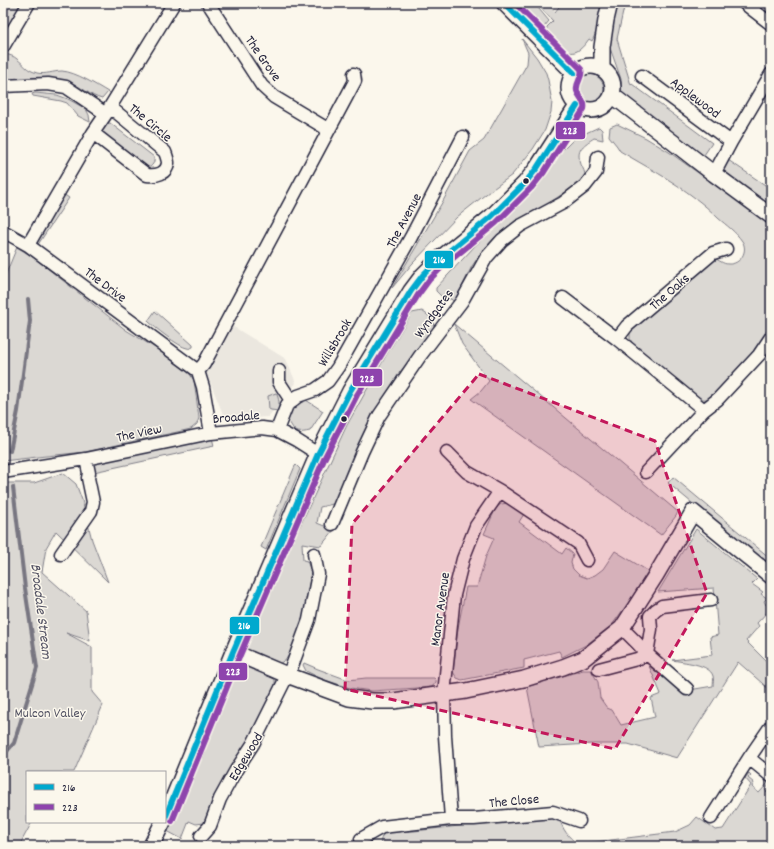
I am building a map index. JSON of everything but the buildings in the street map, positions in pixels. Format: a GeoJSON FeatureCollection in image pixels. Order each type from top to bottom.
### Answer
{"type":"FeatureCollection","features":[{"type":"Feature","properties":{"kind":"street"},"geometry":{"type":"LineString","coordinates":[[3,47],[29,3]]}},
{"type":"Feature","properties":{"kind":"street","name":"The Circle"},"geometry":{"type":"LineString","coordinates":[[28,245],[93,133],[174,3]]}},
{"type":"Feature","properties":{"kind":"street"},"geometry":{"type":"LineString","coordinates":[[504,3],[574,73]]}},
{"type":"Feature","properties":{"kind":"street"},"geometry":{"type":"LineString","coordinates":[[602,68],[602,47],[610,3]]}},
{"type":"Feature","properties":{"kind":"street"},"geometry":{"type":"LineString","coordinates":[[744,3],[771,24]]}},
{"type":"Feature","properties":{"kind":"street","name":"The Grove"},"geometry":{"type":"LineString","coordinates":[[205,5],[262,86],[274,97],[329,130]]}},
{"type":"Feature","properties":{"kind":"street"},"geometry":{"type":"LineString","coordinates":[[587,66],[602,68],[608,73],[612,80],[613,88],[609,102],[597,110],[583,109],[577,106],[572,100],[568,86],[574,73],[580,68],[587,66]]}},
{"type":"Feature","properties":{"kind":"street"},"geometry":{"type":"LineString","coordinates":[[205,434],[203,387],[194,368],[204,364],[355,81],[354,74]]}},
{"type":"Feature","properties":{"kind":"street"},"geometry":{"type":"LineString","coordinates":[[714,174],[771,74]]}},
{"type":"Feature","properties":{"kind":"street","name":"Applewood"},"geometry":{"type":"LineString","coordinates":[[642,76],[731,142]]}},
{"type":"Feature","properties":{"kind":"street"},"geometry":{"type":"LineString","coordinates":[[3,86],[48,84],[66,88],[108,111]]}},
{"type":"Feature","properties":{"kind":"street"},"geometry":{"type":"LineString","coordinates":[[612,95],[771,216]]}},
{"type":"Feature","properties":{"kind":"street"},"geometry":{"type":"LineString","coordinates":[[166,816],[233,652],[318,454],[350,391],[423,275],[436,262],[491,216],[525,183],[537,168],[577,106]]}},
{"type":"Feature","properties":{"kind":"street","name":"The Circle"},"geometry":{"type":"LineString","coordinates":[[93,133],[147,175],[156,176],[165,170],[168,162],[165,152],[108,111]]}},
{"type":"Feature","properties":{"kind":"street","name":"The Avenue"},"geometry":{"type":"LineString","coordinates":[[367,316],[411,237],[463,137]]}},
{"type":"Feature","properties":{"kind":"street","name":"Wyndgates"},"geometry":{"type":"LineString","coordinates":[[332,524],[362,452],[379,416],[420,356],[462,301],[486,258],[502,240],[520,226],[563,203],[585,186],[596,172],[598,156]]}},
{"type":"Feature","properties":{"kind":"street","name":"The Drive"},"geometry":{"type":"LineString","coordinates":[[3,231],[28,245],[194,368]]}},
{"type":"Feature","properties":{"kind":"street","name":"The Oaks"},"geometry":{"type":"LineString","coordinates":[[617,339],[627,326],[713,253],[726,249]]}},
{"type":"Feature","properties":{"kind":"street"},"geometry":{"type":"LineString","coordinates":[[563,298],[617,339],[704,410]]}},
{"type":"Feature","properties":{"kind":"street","name":"Willsbrook"},"geometry":{"type":"LineString","coordinates":[[277,430],[288,405],[298,396],[315,390],[328,381],[338,367],[367,316]]}},
{"type":"Feature","properties":{"kind":"street"},"geometry":{"type":"LineString","coordinates":[[646,472],[704,410],[718,399],[758,355],[771,337]]}},
{"type":"Feature","properties":{"kind":"street"},"geometry":{"type":"LineString","coordinates":[[279,371],[279,382],[292,402]]}},
{"type":"Feature","properties":{"kind":"street","name":"Broadale"},"geometry":{"type":"LineString","coordinates":[[205,434],[262,428],[277,430],[318,454]]}},
{"type":"Feature","properties":{"kind":"street","name":"The View"},"geometry":{"type":"LineString","coordinates":[[3,472],[86,459],[205,434]]}},
{"type":"Feature","properties":{"kind":"street"},"geometry":{"type":"LineString","coordinates":[[447,452],[467,472],[500,491],[578,543],[587,560]]}},
{"type":"Feature","properties":{"kind":"street"},"geometry":{"type":"LineString","coordinates":[[60,554],[91,511],[93,502],[86,459]]}},
{"type":"Feature","properties":{"kind":"street","name":"Manor Avenue"},"geometry":{"type":"LineString","coordinates":[[444,694],[454,596],[463,559],[476,526],[500,491]]}},
{"type":"Feature","properties":{"kind":"street"},"geometry":{"type":"LineString","coordinates":[[233,652],[287,675],[349,698],[372,701],[393,700],[466,691],[524,679],[583,659],[622,628],[656,575],[693,512],[771,576]]}},
{"type":"Feature","properties":{"kind":"street","name":"Edgewood"},"geometry":{"type":"LineString","coordinates":[[201,836],[210,826],[220,798],[253,744],[292,666],[309,620],[318,574],[314,554]]}},
{"type":"Feature","properties":{"kind":"street"},"geometry":{"type":"LineString","coordinates":[[647,654],[650,616],[656,610],[662,606],[711,600]]}},
{"type":"Feature","properties":{"kind":"street"},"geometry":{"type":"LineString","coordinates":[[622,628],[647,654],[687,689]]}},
{"type":"Feature","properties":{"kind":"street"},"geometry":{"type":"LineString","coordinates":[[599,669],[637,659],[647,654]]}},
{"type":"Feature","properties":{"kind":"street"},"geometry":{"type":"LineString","coordinates":[[444,694],[445,736],[451,820]]}},
{"type":"Feature","properties":{"kind":"street"},"geometry":{"type":"LineString","coordinates":[[711,818],[771,726]]}},
{"type":"Feature","properties":{"kind":"street"},"geometry":{"type":"LineString","coordinates":[[749,758],[771,776]]}},
{"type":"Feature","properties":{"kind":"street","name":"The Close"},"geometry":{"type":"LineString","coordinates":[[361,839],[382,827],[451,820],[553,812],[579,821]]}},
{"type":"Feature","properties":{"kind":"street"},"geometry":{"type":"LineString","coordinates":[[151,846],[162,823]]}},
{"type":"Feature","properties":{"kind":"highlighted area"},"geometry":{"type":"Polygon","coordinates":[[[479,374],[655,441],[707,593],[615,749],[345,689],[352,524],[479,374]]]}},
{"type":"Feature","properties":{"kind":"shaded area"},"geometry":{"type":"Polygon","coordinates":[[[229,324],[286,359],[296,383],[268,417],[225,419],[205,369],[229,324]]]}},
{"type":"Feature","properties":{"kind":"green space"},"geometry":{"type":"Polygon","coordinates":[[[3,3],[22,3],[3,35],[3,3]]]}},
{"type":"Feature","properties":{"kind":"green space"},"geometry":{"type":"Polygon","coordinates":[[[518,3],[534,3],[549,21],[544,27],[518,3]]]}},
{"type":"Feature","properties":{"kind":"green space"},"geometry":{"type":"Polygon","coordinates":[[[547,3],[555,12],[562,3],[603,3],[592,41],[589,39],[583,47],[577,51],[567,51],[562,48],[547,32],[547,27],[553,21],[537,4],[547,3]]]}},
{"type":"Feature","properties":{"kind":"green space"},"geometry":{"type":"Polygon","coordinates":[[[615,3],[625,3],[617,39],[631,85],[632,84],[712,143],[702,158],[622,98],[621,79],[610,48],[610,32],[615,3]]]}},
{"type":"Feature","properties":{"kind":"green space"},"geometry":{"type":"Polygon","coordinates":[[[522,39],[537,58],[546,73],[548,80],[552,102],[551,112],[545,130],[533,149],[512,175],[457,217],[412,264],[392,288],[443,201],[470,151],[484,140],[527,64],[528,53],[522,39]]]}},
{"type":"Feature","properties":{"kind":"green space"},"geometry":{"type":"Polygon","coordinates":[[[5,54],[14,57],[33,72],[43,74],[62,71],[68,72],[86,79],[108,92],[102,99],[93,96],[65,81],[38,77],[13,80],[5,75],[3,57],[5,54]]]}},
{"type":"Feature","properties":{"kind":"green space"},"geometry":{"type":"Polygon","coordinates":[[[589,74],[600,78],[604,89],[600,100],[589,104],[578,100],[574,89],[578,78],[589,74]]]}},
{"type":"Feature","properties":{"kind":"green space"},"geometry":{"type":"Polygon","coordinates":[[[32,94],[57,95],[68,99],[86,109],[90,122],[78,116],[67,103],[33,96],[32,94]]]}},
{"type":"Feature","properties":{"kind":"green space"},"geometry":{"type":"Polygon","coordinates":[[[108,123],[154,157],[154,163],[148,168],[100,133],[108,123]]]}},
{"type":"Feature","properties":{"kind":"green space"},"geometry":{"type":"Polygon","coordinates":[[[617,124],[646,138],[669,152],[771,225],[771,327],[749,357],[715,395],[709,398],[703,399],[698,397],[633,344],[630,339],[630,333],[634,327],[679,291],[714,258],[728,264],[732,264],[740,260],[744,253],[744,245],[734,232],[686,191],[620,151],[609,136],[610,127],[617,124]]]}},
{"type":"Feature","properties":{"kind":"green space"},"geometry":{"type":"Polygon","coordinates":[[[599,127],[602,130],[603,140],[594,138],[580,150],[580,163],[585,174],[581,180],[543,207],[507,227],[494,238],[472,266],[456,299],[453,301],[451,299],[445,300],[436,291],[436,288],[474,247],[521,202],[549,169],[560,153],[575,138],[599,127]]]}},
{"type":"Feature","properties":{"kind":"green space"},"geometry":{"type":"Polygon","coordinates":[[[728,160],[771,189],[771,209],[719,174],[728,160]]]}},
{"type":"Feature","properties":{"kind":"green space"},"geometry":{"type":"Polygon","coordinates":[[[63,194],[69,198],[37,246],[35,244],[63,194]]]}},
{"type":"Feature","properties":{"kind":"green space"},"geometry":{"type":"Polygon","coordinates":[[[17,247],[33,257],[126,330],[157,349],[189,373],[194,380],[199,418],[197,424],[191,429],[85,452],[3,461],[3,281],[17,247]]]}},
{"type":"Feature","properties":{"kind":"green space"},"geometry":{"type":"Polygon","coordinates":[[[155,311],[193,345],[193,347],[183,347],[148,321],[155,311]]]}},
{"type":"Feature","properties":{"kind":"green space"},"geometry":{"type":"Polygon","coordinates":[[[422,311],[433,319],[434,330],[400,372],[374,413],[333,504],[320,507],[317,523],[334,530],[321,546],[302,543],[303,560],[307,561],[311,571],[306,605],[298,638],[287,658],[278,665],[243,650],[271,576],[300,526],[347,425],[412,313],[422,311]]]}},
{"type":"Feature","properties":{"kind":"green space"},"geometry":{"type":"Polygon","coordinates":[[[454,324],[678,512],[661,535],[471,399],[481,391],[489,381],[462,344],[454,324]]]}},
{"type":"Feature","properties":{"kind":"green space"},"geometry":{"type":"Polygon","coordinates":[[[276,393],[279,402],[278,411],[269,409],[268,396],[276,393]]]}},
{"type":"Feature","properties":{"kind":"green space"},"geometry":{"type":"Polygon","coordinates":[[[306,400],[323,411],[310,431],[299,432],[293,428],[288,420],[288,412],[306,400]]]}},
{"type":"Feature","properties":{"kind":"green space"},"geometry":{"type":"Polygon","coordinates":[[[211,433],[214,446],[89,473],[86,459],[211,433]]]}},
{"type":"Feature","properties":{"kind":"green space"},"geometry":{"type":"Polygon","coordinates":[[[296,465],[300,469],[266,550],[261,547],[296,465]]]}},
{"type":"Feature","properties":{"kind":"green space","name":"Mulcon Valley"},"geometry":{"type":"Polygon","coordinates":[[[63,473],[76,484],[82,500],[92,540],[108,582],[56,531],[46,548],[42,572],[86,611],[90,641],[66,633],[92,647],[92,692],[103,705],[74,771],[26,771],[26,823],[31,823],[19,846],[3,846],[3,676],[7,624],[3,583],[3,483],[34,483],[63,473]]]}},
{"type":"Feature","properties":{"kind":"green space"},"geometry":{"type":"Polygon","coordinates":[[[673,477],[770,558],[764,563],[668,483],[673,477]]]}},
{"type":"Feature","properties":{"kind":"green space"},"geometry":{"type":"Polygon","coordinates":[[[508,503],[524,514],[519,522],[562,554],[566,548],[573,554],[571,563],[573,569],[579,575],[587,578],[595,575],[603,569],[615,551],[648,571],[631,599],[612,625],[586,645],[562,657],[559,651],[524,660],[524,668],[462,680],[457,678],[453,672],[458,628],[466,587],[477,587],[486,556],[494,538],[484,534],[496,508],[501,504],[508,503]]]}},
{"type":"Feature","properties":{"kind":"green space"},"geometry":{"type":"Polygon","coordinates":[[[696,529],[757,579],[752,584],[763,592],[761,594],[767,598],[764,601],[766,605],[770,602],[771,603],[771,608],[757,623],[759,626],[746,641],[771,666],[771,691],[738,662],[677,758],[628,744],[590,744],[539,747],[527,687],[583,670],[591,670],[598,682],[600,698],[607,708],[612,710],[621,725],[655,717],[651,698],[661,694],[649,666],[678,689],[695,689],[713,686],[713,676],[707,669],[695,664],[672,660],[712,655],[710,637],[718,635],[714,588],[658,592],[696,529]]]}},
{"type":"Feature","properties":{"kind":"green space"},"geometry":{"type":"Polygon","coordinates":[[[304,663],[348,680],[366,678],[434,678],[436,682],[432,687],[372,691],[350,688],[322,679],[306,671],[303,665],[304,663]]]}},
{"type":"Feature","properties":{"kind":"green space"},"geometry":{"type":"Polygon","coordinates":[[[243,666],[251,667],[275,676],[275,689],[231,773],[214,797],[204,823],[196,824],[189,821],[182,839],[167,831],[237,669],[243,666]]]}},
{"type":"Feature","properties":{"kind":"green space"},"geometry":{"type":"Polygon","coordinates":[[[749,773],[751,775],[748,778],[754,783],[752,787],[759,793],[768,783],[757,773],[762,775],[771,783],[765,790],[771,796],[771,846],[381,846],[381,838],[386,832],[414,831],[550,816],[560,820],[566,833],[576,843],[675,832],[690,825],[697,817],[715,830],[723,829],[751,785],[745,778],[749,773]]]}},
{"type":"Feature","properties":{"kind":"waterway","name":"Broadale Stream"},"geometry":{"type":"LineString","coordinates":[[10,451],[18,411],[30,321],[28,299]]}},
{"type":"Feature","properties":{"kind":"waterway","name":"Broadale Stream"},"geometry":{"type":"LineString","coordinates":[[3,756],[14,743],[37,668],[25,588],[13,487]]}},
{"type":"Feature","properties":{"kind":"transit line","name":"216"},"geometry":{"type":"LineString","coordinates":[[504,3],[574,73]]}},
{"type":"Feature","properties":{"kind":"transit line","name":"223"},"geometry":{"type":"LineString","coordinates":[[172,821],[240,655],[325,457],[357,395],[418,295],[429,280],[441,268],[496,223],[531,188],[544,172],[584,109],[584,104],[577,91],[577,85],[582,72],[581,69],[515,3]]}},
{"type":"Feature","properties":{"kind":"transit line","name":"216"},"geometry":{"type":"LineString","coordinates":[[166,816],[233,652],[318,454],[350,391],[411,291],[423,275],[436,262],[491,217],[525,183],[537,168],[577,106]]}}]}
